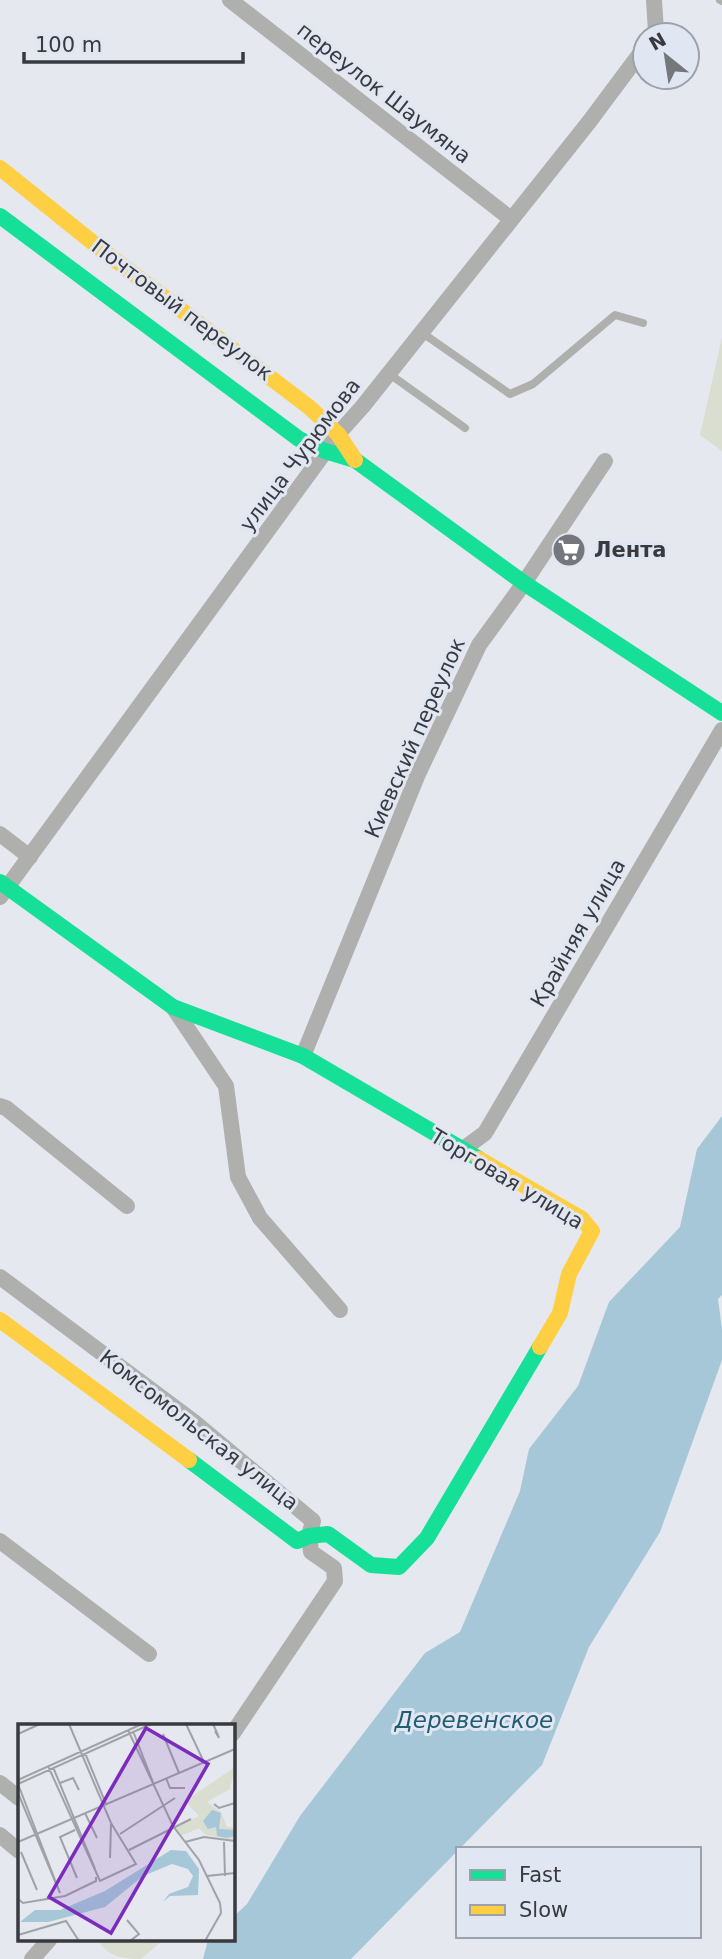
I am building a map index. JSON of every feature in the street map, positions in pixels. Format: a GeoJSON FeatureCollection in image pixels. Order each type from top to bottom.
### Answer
{"type":"FeatureCollection","features":[{"type":"Feature","properties":{"kind":"street","name":"переулок Шаумяна"},"geometry":{"type":"LineString","coordinates":[[230,0],[512,219]]}},
{"type":"Feature","properties":{"kind":"street"},"geometry":{"type":"LineString","coordinates":[[654,0],[655,21]]}},
{"type":"Feature","properties":{"kind":"street","name":"улица Чурюмова"},"geometry":{"type":"LineString","coordinates":[[2,889],[30,857],[325,451],[512,219],[631,65]]}},
{"type":"Feature","properties":{"kind":"street","name":"Почтовый переулок"},"geometry":{"type":"LineString","coordinates":[[0,168],[102,250],[309,407],[338,434],[355,460]]}},
{"type":"Feature","properties":{"kind":"street","name":"Почтовый переулок"},"geometry":{"type":"LineString","coordinates":[[0,216],[299,439],[325,451],[355,460],[524,583],[722,713]]}},
{"type":"Feature","properties":{"kind":"street","name":"Киевский переулок"},"geometry":{"type":"LineString","coordinates":[[303,1056],[423,762],[479,645],[605,461]]}},
{"type":"Feature","properties":{"kind":"street","name":"Крайняя улица"},"geometry":{"type":"LineString","coordinates":[[462,1150],[485,1133],[722,730]]}},
{"type":"Feature","properties":{"kind":"street"},"geometry":{"type":"LineString","coordinates":[[0,834],[30,857]]}},
{"type":"Feature","properties":{"kind":"street","name":"Торговая улица"},"geometry":{"type":"LineString","coordinates":[[2,889],[58,921],[173,1007],[303,1056],[582,1219],[592,1231],[569,1274],[560,1313],[427,1538],[399,1567],[370,1565],[328,1534],[309,1536]]}},
{"type":"Feature","properties":{"kind":"street"},"geometry":{"type":"LineString","coordinates":[[173,1007],[226,1086],[238,1177],[260,1218],[340,1310]]}},
{"type":"Feature","properties":{"kind":"street"},"geometry":{"type":"LineString","coordinates":[[0,1106],[6,1108],[127,1206]]}},
{"type":"Feature","properties":{"kind":"street","name":"Комсомольская улица"},"geometry":{"type":"LineString","coordinates":[[0,1277],[194,1422],[313,1521],[309,1536],[297,1541],[0,1320]]}},
{"type":"Feature","properties":{"kind":"street"},"geometry":{"type":"LineString","coordinates":[[234,1732],[335,1581],[334,1567],[311,1552],[309,1536]]}},
{"type":"Feature","properties":{"kind":"street"},"geometry":{"type":"LineString","coordinates":[[0,1541],[149,1654]]}},
{"type":"Feature","properties":{"kind":"street"},"geometry":{"type":"LineString","coordinates":[[0,1783],[18,1797]]}},
{"type":"Feature","properties":{"kind":"street"},"geometry":{"type":"LineString","coordinates":[[0,1835],[18,1850]]}},
{"type":"Feature","properties":{"kind":"street"},"geometry":{"type":"LineString","coordinates":[[32,1959],[48,1941]]}},
{"type":"Feature","properties":{"kind":"lane"},"geometry":{"type":"LineString","coordinates":[[421,332],[510,394],[533,384],[615,315],[643,323]]}},
{"type":"Feature","properties":{"kind":"lane"},"geometry":{"type":"LineString","coordinates":[[388,373],[465,428]]}},
{"type":"Feature","properties":{"kind":"shaded area"},"geometry":{"type":"Polygon","coordinates":[[[722,337],[722,451],[700,435],[722,337]]]}},
{"type":"Feature","properties":{"kind":"shaded area"},"geometry":{"type":"Polygon","coordinates":[[[99,1941],[162,1941],[141,1959],[122,1957],[102,1946],[99,1941]]]}},
{"type":"Feature","properties":{"kind":"water","name":"Деревенское"},"geometry":{"type":"Polygon","coordinates":[[[722,1116],[722,1295],[718,1299],[722,1360],[660,1532],[589,1647],[542,1765],[461,1847],[456,1847],[456,1852],[351,1959],[203,1959],[208,1941],[234,1941],[234,1916],[247,1904],[300,1816],[425,1653],[460,1632],[520,1491],[529,1449],[578,1386],[609,1302],[680,1227],[697,1149],[722,1116]]]}},
{"type":"Feature","properties":{"kind":"traffic: fast"},"geometry":{"type":"LineString","coordinates":[[0,216],[299,439],[325,451],[355,460],[524,583],[722,713]]}},
{"type":"Feature","properties":{"kind":"traffic: fast"},"geometry":{"type":"LineString","coordinates":[[0,882],[173,1007],[303,1056],[479,1159]]}},
{"type":"Feature","properties":{"kind":"traffic: fast"},"geometry":{"type":"LineString","coordinates":[[189,1460],[297,1541],[309,1536],[328,1534],[371,1565],[399,1567],[427,1538],[540,1347]]}},
{"type":"Feature","properties":{"kind":"traffic: slow"},"geometry":{"type":"LineString","coordinates":[[0,168],[102,250],[309,407],[338,434],[355,460]]}},
{"type":"Feature","properties":{"kind":"traffic: slow"},"geometry":{"type":"LineString","coordinates":[[479,1159],[582,1219],[592,1231],[569,1274],[560,1313],[540,1347]]}},
{"type":"Feature","properties":{"kind":"traffic: slow"},"geometry":{"type":"LineString","coordinates":[[0,1320],[189,1460]]}},
{"type":"Feature","properties":{"kind":"place","name":"Лента"},"geometry":{"type":"Point","coordinates":[569,550]}}]}
